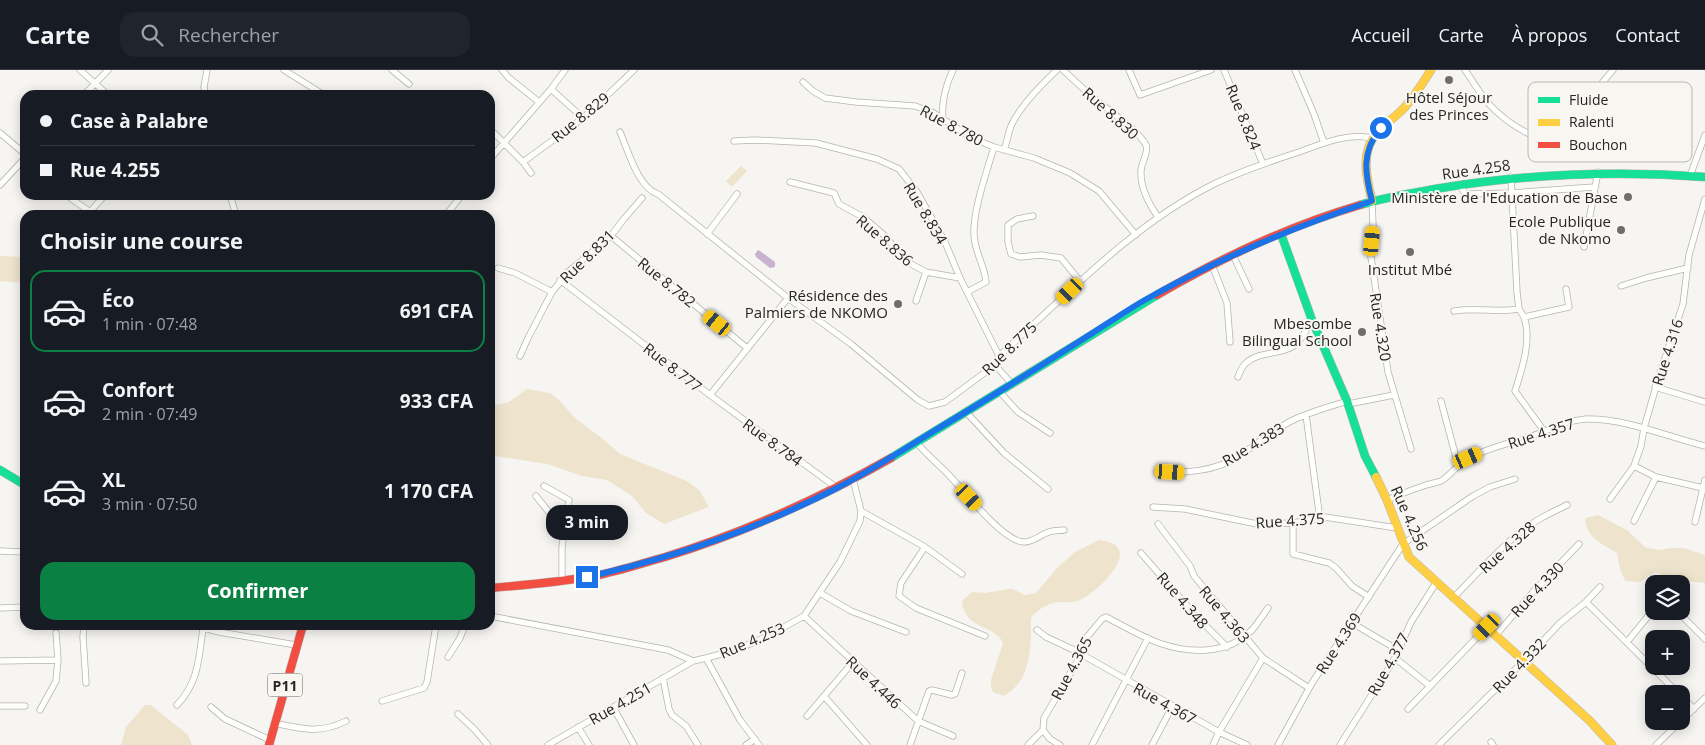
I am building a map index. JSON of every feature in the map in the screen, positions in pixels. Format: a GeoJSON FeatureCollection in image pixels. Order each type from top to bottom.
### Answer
{"type":"FeatureCollection","features":[{"type":"Feature","properties":{"kind":"main road"},"geometry":{"type":"LineString","coordinates":[[1372,201],[1366,163],[1368,148],[1372,138],[1404,108],[1431,70]]}},
{"type":"Feature","properties":{"kind":"main road","name":"Rue 4.258"},"geometry":{"type":"LineString","coordinates":[[495,588],[562,581],[629,568],[741,531],[790,510],[837,488],[916,442],[1000,392],[1142,302],[1233,255],[1281,234],[1372,201],[1511,177],[1598,172],[1642,172],[1705,177]]}},
{"type":"Feature","properties":{"kind":"main road","name":"Rue 4.256"},"geometry":{"type":"LineString","coordinates":[[1281,234],[1312,320],[1347,403],[1365,456],[1387,500],[1403,544],[1410,557],[1436,583],[1590,721],[1612,745]]}},
{"type":"Feature","properties":{"kind":"main road"},"geometry":{"type":"LineString","coordinates":[[0,470],[20,482]]}},
{"type":"Feature","properties":{"kind":"main road","name":"P11"},"geometry":{"type":"LineString","coordinates":[[270,742],[301,630]]}},
{"type":"Feature","properties":{"kind":"street"},"geometry":{"type":"LineString","coordinates":[[80,70],[102,90]]}},
{"type":"Feature","properties":{"kind":"street"},"geometry":{"type":"LineString","coordinates":[[88,90],[108,70]]}},
{"type":"Feature","properties":{"kind":"street"},"geometry":{"type":"LineString","coordinates":[[202,90],[207,70]]}},
{"type":"Feature","properties":{"kind":"street"},"geometry":{"type":"LineString","coordinates":[[284,70],[314,90]]}},
{"type":"Feature","properties":{"kind":"street"},"geometry":{"type":"LineString","coordinates":[[392,70],[409,84]]}},
{"type":"Feature","properties":{"kind":"street"},"geometry":{"type":"LineString","coordinates":[[502,70],[504,74],[540,102]]}},
{"type":"Feature","properties":{"kind":"street"},"geometry":{"type":"LineString","coordinates":[[495,153],[551,89],[565,70]]}},
{"type":"Feature","properties":{"kind":"street","name":"Rue 8.829"},"geometry":{"type":"LineString","coordinates":[[523,162],[583,118],[634,70]]}},
{"type":"Feature","properties":{"kind":"street"},"geometry":{"type":"LineString","coordinates":[[943,119],[942,110],[946,83],[953,70]]}},
{"type":"Feature","properties":{"kind":"street"},"geometry":{"type":"LineString","coordinates":[[1004,150],[1018,115],[1037,89],[1057,70]]}},
{"type":"Feature","properties":{"kind":"street","name":"Rue 8.830"},"geometry":{"type":"LineString","coordinates":[[1063,70],[1127,124],[1145,144],[1147,150],[1140,169],[1141,177],[1144,192],[1158,217]]}},
{"type":"Feature","properties":{"kind":"street","name":"Rue 8.824"},"geometry":{"type":"LineString","coordinates":[[1128,70],[1140,95],[1211,70]]}},
{"type":"Feature","properties":{"kind":"street","name":"Rue 8.824"},"geometry":{"type":"LineString","coordinates":[[1224,70],[1263,164]]}},
{"type":"Feature","properties":{"kind":"street"},"geometry":{"type":"LineString","coordinates":[[1295,70],[1324,143]]}},
{"type":"Feature","properties":{"kind":"street"},"geometry":{"type":"LineString","coordinates":[[1465,70],[1487,102],[1511,124],[1528,135]]}},
{"type":"Feature","properties":{"kind":"street"},"geometry":{"type":"LineString","coordinates":[[1603,82],[1613,70]]}},
{"type":"Feature","properties":{"kind":"street","name":"Rue 8.780"},"geometry":{"type":"LineString","coordinates":[[803,82],[825,98],[915,106],[932,112],[972,138],[994,147],[1034,158],[1070,173],[1098,190],[1136,235]]}},
{"type":"Feature","properties":{"kind":"street"},"geometry":{"type":"LineString","coordinates":[[551,89],[583,118]]}},
{"type":"Feature","properties":{"kind":"street","name":"Rue 8.775"},"geometry":{"type":"LineString","coordinates":[[620,132],[633,164],[646,188],[658,194],[788,298],[852,344],[918,400],[929,406],[945,402],[995,365],[999,356],[1080,281],[1158,217],[1214,184],[1263,164],[1324,143],[1353,136],[1372,138]]}},
{"type":"Feature","properties":{"kind":"street"},"geometry":{"type":"LineString","coordinates":[[0,133],[20,150]]}},
{"type":"Feature","properties":{"kind":"street"},"geometry":{"type":"LineString","coordinates":[[495,134],[523,162],[531,173]]}},
{"type":"Feature","properties":{"kind":"street"},"geometry":{"type":"LineString","coordinates":[[1690,176],[1705,135]]}},
{"type":"Feature","properties":{"kind":"street","name":"Rue 8.834"},"geometry":{"type":"LineString","coordinates":[[734,141],[755,140],[816,143],[877,159],[899,169],[917,192],[940,234],[999,356]]}},
{"type":"Feature","properties":{"kind":"street"},"geometry":{"type":"LineString","coordinates":[[967,292],[986,282],[975,246],[974,234],[975,220],[994,147]]}},
{"type":"Feature","properties":{"kind":"street"},"geometry":{"type":"LineString","coordinates":[[0,186],[20,164]]}},
{"type":"Feature","properties":{"kind":"street"},"geometry":{"type":"LineString","coordinates":[[1584,247],[1598,172]]}},
{"type":"Feature","properties":{"kind":"street"},"geometry":{"type":"LineString","coordinates":[[1511,177],[1517,292],[1519,309],[1524,317],[1527,330],[1524,362],[1515,392],[1544,431]]}},
{"type":"Feature","properties":{"kind":"street","name":"Rue 8.836"},"geometry":{"type":"LineString","coordinates":[[790,182],[834,193],[839,204],[863,217],[885,236],[904,259],[926,272],[960,278]]}},
{"type":"Feature","properties":{"kind":"street"},"geometry":{"type":"LineString","coordinates":[[1462,184],[1462,189],[1468,194],[1594,187]]}},
{"type":"Feature","properties":{"kind":"street"},"geometry":{"type":"LineString","coordinates":[[707,234],[737,194]]}},
{"type":"Feature","properties":{"kind":"street","name":"Rue 8.831"},"geometry":{"type":"LineString","coordinates":[[498,268],[515,273],[552,292],[560,280],[579,261],[611,236],[642,198]]}},
{"type":"Feature","properties":{"kind":"street","name":"Rue 4.316"},"geometry":{"type":"LineString","coordinates":[[1610,499],[1634,466],[1641,446],[1644,428],[1683,304],[1688,255],[1705,198]]}},
{"type":"Feature","properties":{"kind":"street"},"geometry":{"type":"LineString","coordinates":[[72,200],[84,210]]}},
{"type":"Feature","properties":{"kind":"street"},"geometry":{"type":"LineString","coordinates":[[91,210],[100,200]]}},
{"type":"Feature","properties":{"kind":"street"},"geometry":{"type":"LineString","coordinates":[[450,210],[458,200]]}},
{"type":"Feature","properties":{"kind":"street","name":"Rue 4.320"},"geometry":{"type":"LineString","coordinates":[[1372,201],[1371,257],[1388,372],[1411,449]]}},
{"type":"Feature","properties":{"kind":"street"},"geometry":{"type":"LineString","coordinates":[[1033,216],[1017,219],[1008,225],[1008,242],[1011,254],[1020,257],[1041,255],[1061,258],[1080,281]]}},
{"type":"Feature","properties":{"kind":"street","name":"Rue 8.782"},"geometry":{"type":"LineString","coordinates":[[611,236],[747,348]]}},
{"type":"Feature","properties":{"kind":"street"},"geometry":{"type":"LineString","coordinates":[[1233,255],[1249,289]]}},
{"type":"Feature","properties":{"kind":"street"},"geometry":{"type":"LineString","coordinates":[[1212,265],[1227,302],[1230,342]]}},
{"type":"Feature","properties":{"kind":"street"},"geometry":{"type":"LineString","coordinates":[[1621,286],[1688,268]]}},
{"type":"Feature","properties":{"kind":"street"},"geometry":{"type":"LineString","coordinates":[[916,301],[926,272]]}},
{"type":"Feature","properties":{"kind":"street","name":"Rue 8.777"},"geometry":{"type":"LineString","coordinates":[[560,280],[710,396],[788,298]]}},
{"type":"Feature","properties":{"kind":"street"},"geometry":{"type":"LineString","coordinates":[[1524,317],[1569,307],[1566,289]]}},
{"type":"Feature","properties":{"kind":"street"},"geometry":{"type":"LineString","coordinates":[[520,356],[552,292]]}},
{"type":"Feature","properties":{"kind":"street"},"geometry":{"type":"LineString","coordinates":[[1454,311],[1468,309],[1502,311],[1519,309]]}},
{"type":"Feature","properties":{"kind":"street"},"geometry":{"type":"LineString","coordinates":[[1238,377],[1246,362],[1260,355],[1287,349],[1295,345],[1312,320]]}},
{"type":"Feature","properties":{"kind":"street"},"geometry":{"type":"LineString","coordinates":[[995,365],[1012,384]]}},
{"type":"Feature","properties":{"kind":"street"},"geometry":{"type":"LineString","coordinates":[[1656,388],[1705,402]]}},
{"type":"Feature","properties":{"kind":"street"},"geometry":{"type":"LineString","coordinates":[[1000,392],[1018,412],[1050,433]]}},
{"type":"Feature","properties":{"kind":"street","name":"Rue 4.383"},"geometry":{"type":"LineString","coordinates":[[1157,472],[1194,472],[1228,462],[1265,436],[1293,420],[1347,403],[1394,395]]}},
{"type":"Feature","properties":{"kind":"street","name":"Rue 8.784"},"geometry":{"type":"LineString","coordinates":[[710,396],[837,488]]}},
{"type":"Feature","properties":{"kind":"street"},"geometry":{"type":"LineString","coordinates":[[1441,401],[1458,465]]}},
{"type":"Feature","properties":{"kind":"street"},"geometry":{"type":"LineString","coordinates":[[966,412],[1004,453],[1048,489]]}},
{"type":"Feature","properties":{"kind":"street"},"geometry":{"type":"LineString","coordinates":[[1306,415],[1318,516]]}},
{"type":"Feature","properties":{"kind":"street","name":"Rue 4.357"},"geometry":{"type":"LineString","coordinates":[[1387,500],[1422,486],[1438,482],[1468,458],[1485,451],[1535,435],[1560,424],[1588,419],[1621,422],[1705,446]]}},
{"type":"Feature","properties":{"kind":"street"},"geometry":{"type":"LineString","coordinates":[[916,442],[992,522],[1017,540],[1025,542],[1048,532],[1064,530]]}},
{"type":"Feature","properties":{"kind":"street"},"geometry":{"type":"LineString","coordinates":[[1634,466],[1656,477],[1703,488]]}},
{"type":"Feature","properties":{"kind":"street"},"geometry":{"type":"LineString","coordinates":[[1634,521],[1656,477]]}},
{"type":"Feature","properties":{"kind":"street"},"geometry":{"type":"LineString","coordinates":[[853,479],[861,511],[925,547],[962,574]]}},
{"type":"Feature","properties":{"kind":"street"},"geometry":{"type":"LineString","coordinates":[[1403,544],[1473,496],[1490,487],[1515,479]]}},
{"type":"Feature","properties":{"kind":"street"},"geometry":{"type":"LineString","coordinates":[[1695,522],[1705,480]]}},
{"type":"Feature","properties":{"kind":"street"},"geometry":{"type":"LineString","coordinates":[[544,486],[569,500],[562,547],[562,581]]}},
{"type":"Feature","properties":{"kind":"street"},"geometry":{"type":"LineString","coordinates":[[536,496],[564,531]]}},
{"type":"Feature","properties":{"kind":"street","name":"Rue 4.328"},"geometry":{"type":"LineString","coordinates":[[1453,598],[1506,545],[1530,525],[1567,505]]}},
{"type":"Feature","properties":{"kind":"street","name":"Rue 4.375"},"geometry":{"type":"LineString","coordinates":[[1153,507],[1185,509],[1257,524],[1293,523],[1315,519],[1318,516],[1397,528]]}},
{"type":"Feature","properties":{"kind":"street","name":"Rue 4.253"},"geometry":{"type":"LineString","coordinates":[[693,660],[733,651],[757,641],[804,616],[850,541],[860,521],[861,511]]}},
{"type":"Feature","properties":{"kind":"street"},"geometry":{"type":"LineString","coordinates":[[1293,523],[1293,554],[1329,563],[1352,586],[1369,596]]}},
{"type":"Feature","properties":{"kind":"street","name":"Rue 4.363"},"geometry":{"type":"LineString","coordinates":[[1158,524],[1214,602],[1232,619],[1262,658],[1309,688]]}},
{"type":"Feature","properties":{"kind":"street","name":"Rue 4.369"},"geometry":{"type":"LineString","coordinates":[[1278,745],[1309,688],[1403,544]]}},
{"type":"Feature","properties":{"kind":"street","name":"Rue 4.330"},"geometry":{"type":"LineString","coordinates":[[1496,635],[1579,544]]}},
{"type":"Feature","properties":{"kind":"street"},"geometry":{"type":"LineString","coordinates":[[925,547],[901,583],[898,596],[916,608],[985,636]]}},
{"type":"Feature","properties":{"kind":"street"},"geometry":{"type":"LineString","coordinates":[[0,551],[20,552]]}},
{"type":"Feature","properties":{"kind":"street","name":"Rue 4.348"},"geometry":{"type":"LineString","coordinates":[[1141,553],[1195,615],[1227,647]]}},
{"type":"Feature","properties":{"kind":"street","name":"Rue 4.377"},"geometry":{"type":"LineString","coordinates":[[1340,745],[1395,658],[1411,622],[1436,583]]}},
{"type":"Feature","properties":{"kind":"street","name":"Rue 4.332"},"geometry":{"type":"LineString","coordinates":[[1439,745],[1560,623],[1586,602],[1600,587]]}},
{"type":"Feature","properties":{"kind":"street"},"geometry":{"type":"LineString","coordinates":[[820,592],[851,611],[906,632]]}},
{"type":"Feature","properties":{"kind":"street"},"geometry":{"type":"LineString","coordinates":[[1586,602],[1670,685]]}},
{"type":"Feature","properties":{"kind":"street"},"geometry":{"type":"LineString","coordinates":[[0,608],[20,607]]}},
{"type":"Feature","properties":{"kind":"street","name":"Rue 4.365"},"geometry":{"type":"LineString","coordinates":[[1043,730],[1044,718],[1081,655],[1082,644],[1092,628],[1104,617],[1162,644],[1191,650],[1211,650],[1227,647],[1244,636],[1252,629],[1268,608]]}},
{"type":"Feature","properties":{"kind":"street","name":"Rue 4.446"},"geometry":{"type":"LineString","coordinates":[[804,616],[918,721],[953,736]]}},
{"type":"Feature","properties":{"kind":"street"},"geometry":{"type":"LineString","coordinates":[[495,617],[668,650],[693,660]]}},
{"type":"Feature","properties":{"kind":"street"},"geometry":{"type":"LineString","coordinates":[[1627,642],[1646,620]]}},
{"type":"Feature","properties":{"kind":"street"},"geometry":{"type":"LineString","coordinates":[[1686,620],[1705,639]]}},
{"type":"Feature","properties":{"kind":"street"},"geometry":{"type":"LineString","coordinates":[[1352,623],[1398,650]]}},
{"type":"Feature","properties":{"kind":"street"},"geometry":{"type":"LineString","coordinates":[[1408,709],[1487,627]]}},
{"type":"Feature","properties":{"kind":"street"},"geometry":{"type":"LineString","coordinates":[[84,630],[86,683]]}},
{"type":"Feature","properties":{"kind":"street"},"geometry":{"type":"LineString","coordinates":[[177,705],[186,696],[196,675],[203,630]]}},
{"type":"Feature","properties":{"kind":"street"},"geometry":{"type":"LineString","coordinates":[[211,630],[296,645]]}},
{"type":"Feature","properties":{"kind":"street"},"geometry":{"type":"LineString","coordinates":[[382,701],[424,688],[427,682],[435,630]]}},
{"type":"Feature","properties":{"kind":"street"},"geometry":{"type":"LineString","coordinates":[[448,657],[463,630]]}},
{"type":"Feature","properties":{"kind":"street","name":"Rue 4.367"},"geometry":{"type":"LineString","coordinates":[[1037,630],[1046,637],[1066,646],[1172,707],[1247,745]]}},
{"type":"Feature","properties":{"kind":"street"},"geometry":{"type":"LineString","coordinates":[[40,710],[56,681],[58,660],[56,633]]}},
{"type":"Feature","properties":{"kind":"street"},"geometry":{"type":"LineString","coordinates":[[1092,745],[1148,638]]}},
{"type":"Feature","properties":{"kind":"street"},"geometry":{"type":"LineString","coordinates":[[706,658],[740,720],[757,742],[746,745]]}},
{"type":"Feature","properties":{"kind":"street"},"geometry":{"type":"LineString","coordinates":[[1213,745],[1262,658]]}},
{"type":"Feature","properties":{"kind":"street"},"geometry":{"type":"LineString","coordinates":[[1395,658],[1430,686]]}},
{"type":"Feature","properties":{"kind":"street"},"geometry":{"type":"LineString","coordinates":[[0,661],[58,660]]}},
{"type":"Feature","properties":{"kind":"street","name":"Rue 4.251"},"geometry":{"type":"LineString","coordinates":[[548,745],[693,660]]}},
{"type":"Feature","properties":{"kind":"street"},"geometry":{"type":"LineString","coordinates":[[806,716],[853,662]]}},
{"type":"Feature","properties":{"kind":"street"},"geometry":{"type":"LineString","coordinates":[[910,745],[929,691],[955,694],[962,673]]}},
{"type":"Feature","properties":{"kind":"street"},"geometry":{"type":"LineString","coordinates":[[663,678],[669,710],[672,715],[686,726],[698,745]]}},
{"type":"Feature","properties":{"kind":"street"},"geometry":{"type":"LineString","coordinates":[[824,696],[866,745]]}},
{"type":"Feature","properties":{"kind":"street"},"geometry":{"type":"LineString","coordinates":[[1690,713],[1705,698]]}},
{"type":"Feature","properties":{"kind":"street"},"geometry":{"type":"LineString","coordinates":[[1690,705],[1694,709]]}},
{"type":"Feature","properties":{"kind":"street"},"geometry":{"type":"LineString","coordinates":[[0,706],[26,706]]}},
{"type":"Feature","properties":{"kind":"street"},"geometry":{"type":"LineString","coordinates":[[211,706],[225,719],[270,742]]}},
{"type":"Feature","properties":{"kind":"street"},"geometry":{"type":"LineString","coordinates":[[613,707],[634,745]]}},
{"type":"Feature","properties":{"kind":"street"},"geometry":{"type":"LineString","coordinates":[[1152,745],[1172,707]]}},
{"type":"Feature","properties":{"kind":"street"},"geometry":{"type":"LineString","coordinates":[[458,714],[488,745]]}},
{"type":"Feature","properties":{"kind":"street"},"geometry":{"type":"LineString","coordinates":[[274,723],[307,730],[335,727],[346,721]]}},
{"type":"Feature","properties":{"kind":"street"},"geometry":{"type":"LineString","coordinates":[[578,727],[589,745]]}},
{"type":"Feature","properties":{"kind":"street"},"geometry":{"type":"LineString","coordinates":[[1028,745],[1043,730],[1050,739],[1060,745]]}},
{"type":"Feature","properties":{"kind":"street"},"geometry":{"type":"LineString","coordinates":[[1656,745],[1672,730]]}},
{"type":"Feature","properties":{"kind":"shaded area"},"geometry":{"type":"Polygon","coordinates":[[[741,166],[747,171],[732,187],[726,181],[741,166]]]}},
{"type":"Feature","properties":{"kind":"shaded area"},"geometry":{"type":"Polygon","coordinates":[[[758,250],[775,262],[775,267],[770,268],[756,257],[755,254],[758,250]]]}},
{"type":"Feature","properties":{"kind":"shaded area"},"geometry":{"type":"Polygon","coordinates":[[[0,256],[20,257],[20,283],[0,281],[0,256]]]}},
{"type":"Feature","properties":{"kind":"shaded area"},"geometry":{"type":"Polygon","coordinates":[[[527,389],[550,393],[575,418],[620,454],[687,481],[700,491],[709,507],[664,524],[646,513],[632,496],[607,480],[582,476],[547,464],[495,456],[495,405],[509,402],[527,389]]]}},
{"type":"Feature","properties":{"kind":"shaded area"},"geometry":{"type":"Polygon","coordinates":[[[1598,515],[1627,530],[1645,547],[1659,550],[1684,548],[1705,555],[1705,583],[1690,581],[1690,575],[1662,575],[1656,572],[1651,575],[1645,575],[1645,579],[1640,582],[1625,581],[1619,566],[1617,553],[1596,540],[1588,531],[1585,518],[1598,515]]]}},
{"type":"Feature","properties":{"kind":"shaded area"},"geometry":{"type":"Polygon","coordinates":[[[1099,540],[1108,541],[1119,550],[1118,563],[1113,571],[1100,586],[1086,597],[1075,602],[1052,603],[1040,609],[1031,618],[1030,651],[1025,672],[1013,689],[1004,696],[993,692],[991,680],[1003,643],[994,633],[968,617],[962,601],[972,592],[985,593],[1013,589],[1025,595],[1036,593],[1057,568],[1075,552],[1099,540]]]}},
{"type":"Feature","properties":{"kind":"shaded area"},"geometry":{"type":"Polygon","coordinates":[[[145,705],[151,705],[188,735],[192,745],[121,745],[126,727],[145,705]]]}},
{"type":"Feature","properties":{"kind":"traffic: fast"},"geometry":{"type":"LineString","coordinates":[[1360,205],[1435,189],[1536,177],[1603,174],[1705,177]]}},
{"type":"Feature","properties":{"kind":"traffic: fast"},"geometry":{"type":"LineString","coordinates":[[1281,234],[1312,320],[1347,401],[1365,456],[1376,477]]}},
{"type":"Feature","properties":{"kind":"traffic: fast"},"geometry":{"type":"LineString","coordinates":[[891,458],[1157,295]]}},
{"type":"Feature","properties":{"kind":"traffic: fast"},"geometry":{"type":"LineString","coordinates":[[0,470],[20,482]]}},
{"type":"Feature","properties":{"kind":"traffic: slow"},"geometry":{"type":"LineString","coordinates":[[1372,201],[1366,165],[1370,144],[1376,133],[1408,103],[1431,70]]}},
{"type":"Feature","properties":{"kind":"traffic: slow"},"geometry":{"type":"LineString","coordinates":[[1376,477],[1409,557],[1590,721],[1612,745]]}},
{"type":"Feature","properties":{"kind":"traffic: jam"},"geometry":{"type":"LineString","coordinates":[[1157,295],[1206,268],[1256,244],[1307,223],[1360,205]]}},
{"type":"Feature","properties":{"kind":"traffic: jam"},"geometry":{"type":"LineString","coordinates":[[495,588],[599,575],[665,557],[724,537],[781,514],[836,488],[891,458]]}},
{"type":"Feature","properties":{"kind":"traffic: jam"},"geometry":{"type":"LineString","coordinates":[[269,745],[302,630]]}},
{"type":"Feature","properties":{"kind":"place","name":"Hôtel Séjour des Princes"},"geometry":{"type":"Point","coordinates":[1449,80]}},
{"type":"Feature","properties":{"kind":"place","name":"Ministère de l'Education de Base"},"geometry":{"type":"Point","coordinates":[1628,197]}},
{"type":"Feature","properties":{"kind":"place","name":"Ecole Publique de Nkomo"},"geometry":{"type":"Point","coordinates":[1621,230]}},
{"type":"Feature","properties":{"kind":"place","name":"Institut Mbé"},"geometry":{"type":"Point","coordinates":[1410,252]}},
{"type":"Feature","properties":{"kind":"place","name":"Résidence des Palmiers de NKOMO"},"geometry":{"type":"Point","coordinates":[898,304]}},
{"type":"Feature","properties":{"kind":"place","name":"Mbesombe Bilingual School"},"geometry":{"type":"Point","coordinates":[1362,332]}},
{"type":"Feature","properties":{"kind":"route"},"geometry":{"type":"LineString","coordinates":[[587,577],[629,568],[741,531],[837,488],[1000,392],[1142,302],[1233,255],[1281,234],[1372,201],[1366,163],[1368,148],[1372,138],[1381,128]]}}]}
